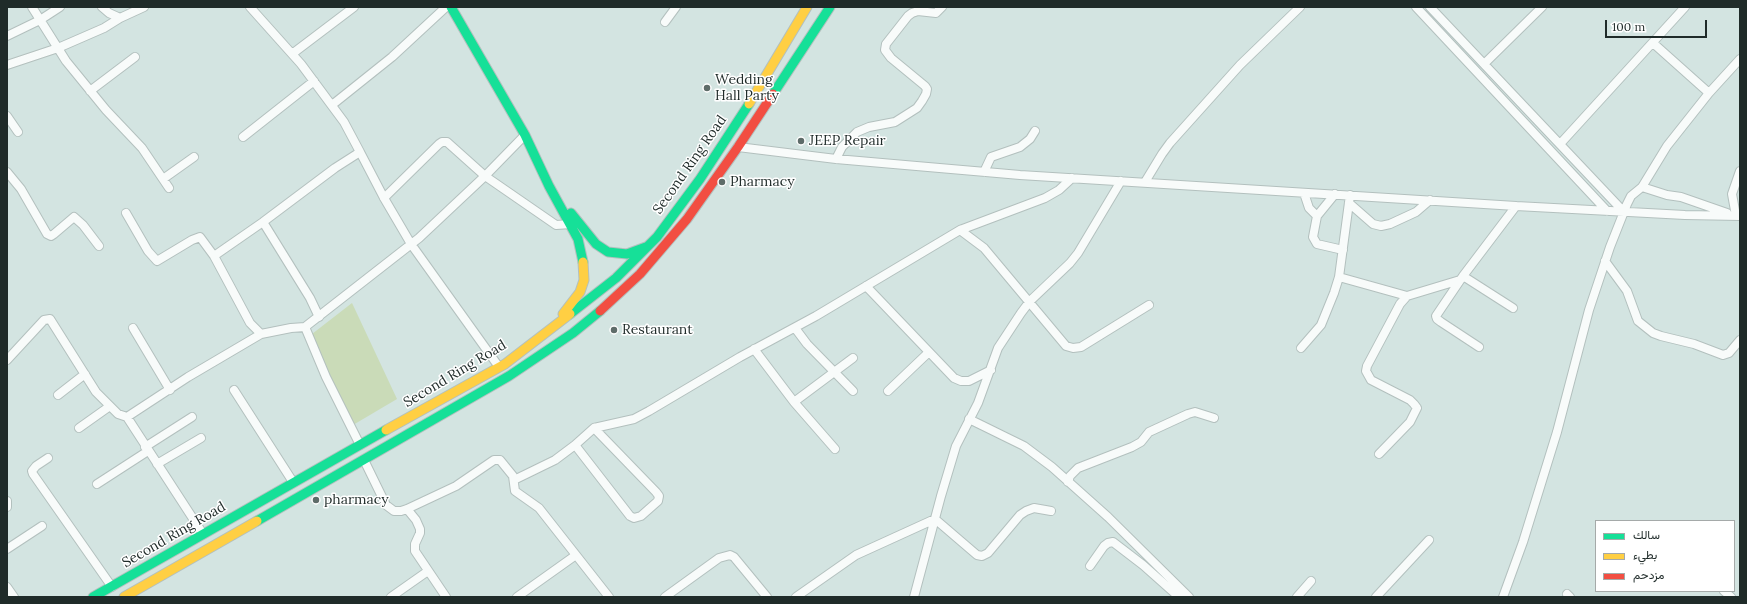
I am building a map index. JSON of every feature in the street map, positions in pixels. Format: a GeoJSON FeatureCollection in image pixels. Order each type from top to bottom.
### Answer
{"type":"FeatureCollection","features":[{"type":"Feature","properties":{"kind":"main road"},"geometry":{"type":"LineString","coordinates":[[451,7],[526,135],[549,186],[571,224],[582,254],[584,280],[580,292],[549,330]]}},
{"type":"Feature","properties":{"kind":"main road"},"geometry":{"type":"LineString","coordinates":[[455,7],[485,55],[519,117],[558,194],[596,244],[608,252],[627,254],[647,247]]}},
{"type":"Feature","properties":{"kind":"main road","name":"Second Ring Road"},"geometry":{"type":"LineString","coordinates":[[93,597],[293,482],[499,367],[616,278],[647,247],[677,211],[700,179],[759,88],[807,7]]}},
{"type":"Feature","properties":{"kind":"main road","name":"Second Ring Road"},"geometry":{"type":"LineString","coordinates":[[124,597],[509,376],[573,333],[596,314],[640,274],[665,246],[712,186],[830,7]]}},
{"type":"Feature","properties":{"kind":"street"},"geometry":{"type":"LineString","coordinates":[[32,7],[66,61],[90,91],[142,148],[169,188]]}},
{"type":"Feature","properties":{"kind":"street"},"geometry":{"type":"LineString","coordinates":[[7,36],[40,20],[60,7]]}},
{"type":"Feature","properties":{"kind":"street"},"geometry":{"type":"LineString","coordinates":[[102,7],[108,13],[120,18]]}},
{"type":"Feature","properties":{"kind":"street"},"geometry":{"type":"LineString","coordinates":[[7,65],[58,48],[104,28],[120,18],[144,7]]}},
{"type":"Feature","properties":{"kind":"street"},"geometry":{"type":"LineString","coordinates":[[250,7],[292,54],[332,105],[353,136],[384,198],[411,244],[499,367]]}},
{"type":"Feature","properties":{"kind":"street"},"geometry":{"type":"LineString","coordinates":[[292,54],[354,7]]}},
{"type":"Feature","properties":{"kind":"street"},"geometry":{"type":"LineString","coordinates":[[332,105],[392,57],[446,7]]}},
{"type":"Feature","properties":{"kind":"street"},"geometry":{"type":"LineString","coordinates":[[666,22],[676,7]]}},
{"type":"Feature","properties":{"kind":"street"},"geometry":{"type":"LineString","coordinates":[[836,159],[842,147],[857,132],[869,127],[895,122],[917,108],[922,101],[927,89],[891,58],[885,50],[886,44],[890,37],[912,12],[918,11],[936,13],[942,7]]}},
{"type":"Feature","properties":{"kind":"street"},"geometry":{"type":"LineString","coordinates":[[1146,182],[1170,143],[1240,65],[1300,7]]}},
{"type":"Feature","properties":{"kind":"street"},"geometry":{"type":"LineString","coordinates":[[1416,7],[1607,211]]}},
{"type":"Feature","properties":{"kind":"street"},"geometry":{"type":"LineString","coordinates":[[1430,7],[1624,212]]}},
{"type":"Feature","properties":{"kind":"street"},"geometry":{"type":"LineString","coordinates":[[1484,64],[1542,7]]}},
{"type":"Feature","properties":{"kind":"street"},"geometry":{"type":"LineString","coordinates":[[1560,144],[1685,7]]}},
{"type":"Feature","properties":{"kind":"street"},"geometry":{"type":"LineString","coordinates":[[1653,43],[1709,93]]}},
{"type":"Feature","properties":{"kind":"street"},"geometry":{"type":"LineString","coordinates":[[90,91],[135,57]]}},
{"type":"Feature","properties":{"kind":"street"},"geometry":{"type":"LineString","coordinates":[[1503,597],[1523,542],[1557,432],[1583,332],[1605,261],[1631,196],[1642,187],[1667,146],[1709,93],[1740,59]]}},
{"type":"Feature","properties":{"kind":"street"},"geometry":{"type":"LineString","coordinates":[[243,138],[314,81]]}},
{"type":"Feature","properties":{"kind":"street"},"geometry":{"type":"LineString","coordinates":[[7,116],[18,132]]}},
{"type":"Feature","properties":{"kind":"street"},"geometry":{"type":"LineString","coordinates":[[984,172],[991,157],[1020,147],[1028,141],[1035,132]]}},
{"type":"Feature","properties":{"kind":"street"},"geometry":{"type":"LineString","coordinates":[[127,417],[261,334],[291,328],[305,327],[319,318],[411,244],[485,176],[526,135]]}},
{"type":"Feature","properties":{"kind":"street"},"geometry":{"type":"LineString","coordinates":[[384,198],[442,142],[451,144],[485,176],[556,225],[571,224]]}},
{"type":"Feature","properties":{"kind":"street"},"geometry":{"type":"LineString","coordinates":[[738,147],[836,159],[984,172],[1335,194],[1350,199],[1430,200],[1624,212],[1736,216]]}},
{"type":"Feature","properties":{"kind":"street"},"geometry":{"type":"LineString","coordinates":[[214,256],[263,222],[335,168],[360,152]]}},
{"type":"Feature","properties":{"kind":"street"},"geometry":{"type":"LineString","coordinates":[[163,179],[194,157]]}},
{"type":"Feature","properties":{"kind":"street"},"geometry":{"type":"LineString","coordinates":[[7,172],[21,189],[47,234],[51,236],[74,217],[84,225],[99,246]]}},
{"type":"Feature","properties":{"kind":"street"},"geometry":{"type":"LineString","coordinates":[[1736,216],[1732,194],[1740,172]]}},
{"type":"Feature","properties":{"kind":"street"},"geometry":{"type":"LineString","coordinates":[[514,480],[555,460],[575,446],[594,428],[634,418],[754,349],[794,328],[960,230],[1045,198],[1060,190],[1072,178]]}},
{"type":"Feature","properties":{"kind":"street"},"geometry":{"type":"LineString","coordinates":[[914,597],[956,446],[978,403],[998,348],[1020,313],[1030,301],[1070,263],[1078,253],[1121,181]]}},
{"type":"Feature","properties":{"kind":"street"},"geometry":{"type":"LineString","coordinates":[[1642,187],[1667,195],[1681,197],[1736,216]]}},
{"type":"Feature","properties":{"kind":"street"},"geometry":{"type":"LineString","coordinates":[[1304,193],[1309,208],[1317,216]]}},
{"type":"Feature","properties":{"kind":"street"},"geometry":{"type":"LineString","coordinates":[[1335,194],[1317,216],[1313,237],[1317,244],[1343,250]]}},
{"type":"Feature","properties":{"kind":"street"},"geometry":{"type":"LineString","coordinates":[[1350,199],[1373,224],[1381,226],[1390,224],[1416,212],[1430,200]]}},
{"type":"Feature","properties":{"kind":"street"},"geometry":{"type":"LineString","coordinates":[[1301,348],[1320,325],[1328,309],[1339,277],[1350,199]]}},
{"type":"Feature","properties":{"kind":"street"},"geometry":{"type":"LineString","coordinates":[[1479,347],[1437,319],[1436,316],[1461,278],[1516,206]]}},
{"type":"Feature","properties":{"kind":"street"},"geometry":{"type":"LineString","coordinates":[[126,212],[148,252],[155,260],[160,261],[199,237],[201,238],[214,256],[250,323],[261,334]]}},
{"type":"Feature","properties":{"kind":"street"},"geometry":{"type":"LineString","coordinates":[[263,222],[310,298],[319,318]]}},
{"type":"Feature","properties":{"kind":"street"},"geometry":{"type":"LineString","coordinates":[[960,230],[984,248],[1030,301],[1066,346],[1073,348],[1081,347],[1148,305]]}},
{"type":"Feature","properties":{"kind":"street"},"geometry":{"type":"LineString","coordinates":[[1605,261],[1627,291],[1638,321],[1653,332],[1661,336],[1694,344],[1723,355],[1729,353],[1740,340]]}},
{"type":"Feature","properties":{"kind":"street"},"geometry":{"type":"LineString","coordinates":[[1339,277],[1407,296]]}},
{"type":"Feature","properties":{"kind":"street"},"geometry":{"type":"LineString","coordinates":[[1379,454],[1410,422],[1417,408],[1410,400],[1371,380],[1366,371],[1400,304],[1407,296],[1461,278],[1513,308]]}},
{"type":"Feature","properties":{"kind":"street"},"geometry":{"type":"LineString","coordinates":[[866,286],[954,378],[960,382],[969,381],[991,370]]}},
{"type":"Feature","properties":{"kind":"street"},"geometry":{"type":"LineString","coordinates":[[7,360],[44,320],[50,319],[96,392],[118,414],[127,417],[146,449],[203,534]]}},
{"type":"Feature","properties":{"kind":"street"},"geometry":{"type":"LineString","coordinates":[[305,327],[326,376],[360,445]]}},
{"type":"Feature","properties":{"kind":"street"},"geometry":{"type":"LineString","coordinates":[[132,328],[170,390]]}},
{"type":"Feature","properties":{"kind":"street"},"geometry":{"type":"LineString","coordinates":[[794,328],[807,344],[853,391]]}},
{"type":"Feature","properties":{"kind":"street"},"geometry":{"type":"LineString","coordinates":[[754,349],[794,402],[835,449]]}},
{"type":"Feature","properties":{"kind":"street"},"geometry":{"type":"LineString","coordinates":[[888,391],[929,352]]}},
{"type":"Feature","properties":{"kind":"street"},"geometry":{"type":"LineString","coordinates":[[794,402],[853,358]]}},
{"type":"Feature","properties":{"kind":"street"},"geometry":{"type":"LineString","coordinates":[[58,395],[85,374]]}},
{"type":"Feature","properties":{"kind":"street"},"geometry":{"type":"LineString","coordinates":[[234,390],[293,482]]}},
{"type":"Feature","properties":{"kind":"street"},"geometry":{"type":"LineString","coordinates":[[79,428],[110,406]]}},
{"type":"Feature","properties":{"kind":"street"},"geometry":{"type":"LineString","coordinates":[[1068,482],[1070,476],[1078,468],[1141,442],[1149,432],[1188,414],[1195,412],[1214,418]]}},
{"type":"Feature","properties":{"kind":"street"},"geometry":{"type":"LineString","coordinates":[[97,484],[192,417]]}},
{"type":"Feature","properties":{"kind":"street"},"geometry":{"type":"LineString","coordinates":[[969,419],[1024,446],[1052,467],[1113,522],[1189,597]]}},
{"type":"Feature","properties":{"kind":"street"},"geometry":{"type":"LineString","coordinates":[[575,446],[630,516],[634,518],[641,516],[658,501],[659,496],[656,492],[594,428]]}},
{"type":"Feature","properties":{"kind":"street"},"geometry":{"type":"LineString","coordinates":[[157,464],[201,438]]}},
{"type":"Feature","properties":{"kind":"street"},"geometry":{"type":"LineString","coordinates":[[48,458],[36,466],[32,471],[33,474],[112,587]]}},
{"type":"Feature","properties":{"kind":"street"},"geometry":{"type":"LineString","coordinates":[[364,460],[386,505],[394,511],[407,509],[456,486],[494,460],[500,460],[509,470],[514,480],[515,491],[539,508],[609,597]]}},
{"type":"Feature","properties":{"kind":"street"},"geometry":{"type":"LineString","coordinates":[[7,501],[7,507]]}},
{"type":"Feature","properties":{"kind":"street"},"geometry":{"type":"LineString","coordinates":[[935,519],[977,555],[982,556],[988,553],[1020,515],[1026,511],[1034,508],[1051,511]]}},
{"type":"Feature","properties":{"kind":"street"},"geometry":{"type":"LineString","coordinates":[[407,509],[416,520],[420,529],[420,533],[415,544],[415,551],[446,597]]}},
{"type":"Feature","properties":{"kind":"street"},"geometry":{"type":"LineString","coordinates":[[796,597],[856,555],[935,519]]}},
{"type":"Feature","properties":{"kind":"street"},"geometry":{"type":"LineString","coordinates":[[7,549],[42,526]]}},
{"type":"Feature","properties":{"kind":"street"},"geometry":{"type":"LineString","coordinates":[[1376,597],[1430,540]]}},
{"type":"Feature","properties":{"kind":"street"},"geometry":{"type":"LineString","coordinates":[[1090,566],[1104,546],[1108,542],[1113,542],[1143,565],[1179,597]]}},
{"type":"Feature","properties":{"kind":"street"},"geometry":{"type":"LineString","coordinates":[[517,597],[576,554]]}},
{"type":"Feature","properties":{"kind":"street"},"geometry":{"type":"LineString","coordinates":[[665,597],[719,558],[730,555],[734,557],[767,597]]}},
{"type":"Feature","properties":{"kind":"street"},"geometry":{"type":"LineString","coordinates":[[391,597],[428,571]]}},
{"type":"Feature","properties":{"kind":"street"},"geometry":{"type":"LineString","coordinates":[[1297,597],[1312,581]]}},
{"type":"Feature","properties":{"kind":"street"},"geometry":{"type":"LineString","coordinates":[[7,587],[14,597]]}},
{"type":"Feature","properties":{"kind":"green space"},"geometry":{"type":"Polygon","coordinates":[[[352,303],[397,399],[353,425],[311,338],[312,334],[352,303]]]}},
{"type":"Feature","properties":{"kind":"traffic: fast"},"geometry":{"type":"LineString","coordinates":[[451,7],[525,135],[549,186],[578,239],[583,262]]}},
{"type":"Feature","properties":{"kind":"traffic: fast"},"geometry":{"type":"LineString","coordinates":[[773,94],[830,7]]}},
{"type":"Feature","properties":{"kind":"traffic: fast"},"geometry":{"type":"LineString","coordinates":[[570,314],[616,278],[657,237],[700,179],[749,104]]}},
{"type":"Feature","properties":{"kind":"traffic: fast"},"geometry":{"type":"LineString","coordinates":[[571,213],[596,244],[608,252],[627,254],[646,247]]}},
{"type":"Feature","properties":{"kind":"traffic: fast"},"geometry":{"type":"LineString","coordinates":[[257,521],[509,376],[573,333],[600,311]]}},
{"type":"Feature","properties":{"kind":"traffic: fast"},"geometry":{"type":"LineString","coordinates":[[93,597],[386,430]]}},
{"type":"Feature","properties":{"kind":"traffic: slow"},"geometry":{"type":"LineString","coordinates":[[749,104],[807,7]]}},
{"type":"Feature","properties":{"kind":"traffic: slow"},"geometry":{"type":"LineString","coordinates":[[563,314],[580,292],[584,280],[583,262]]}},
{"type":"Feature","properties":{"kind":"traffic: slow"},"geometry":{"type":"LineString","coordinates":[[386,430],[505,364],[570,314]]}},
{"type":"Feature","properties":{"kind":"traffic: slow"},"geometry":{"type":"LineString","coordinates":[[124,597],[257,521]]}},
{"type":"Feature","properties":{"kind":"traffic: jam"},"geometry":{"type":"LineString","coordinates":[[600,311],[640,274],[687,219],[738,147],[773,94]]}},
{"type":"Feature","properties":{"kind":"place","name":"Wedding Hall Party"},"geometry":{"type":"Point","coordinates":[707,88]}},
{"type":"Feature","properties":{"kind":"place","name":"JEEP Repair"},"geometry":{"type":"Point","coordinates":[801,141]}},
{"type":"Feature","properties":{"kind":"place","name":"Pharmacy"},"geometry":{"type":"Point","coordinates":[722,182]}},
{"type":"Feature","properties":{"kind":"place","name":"Restaurant"},"geometry":{"type":"Point","coordinates":[614,330]}},
{"type":"Feature","properties":{"kind":"place","name":"pharmacy"},"geometry":{"type":"Point","coordinates":[316,500]}}]}
